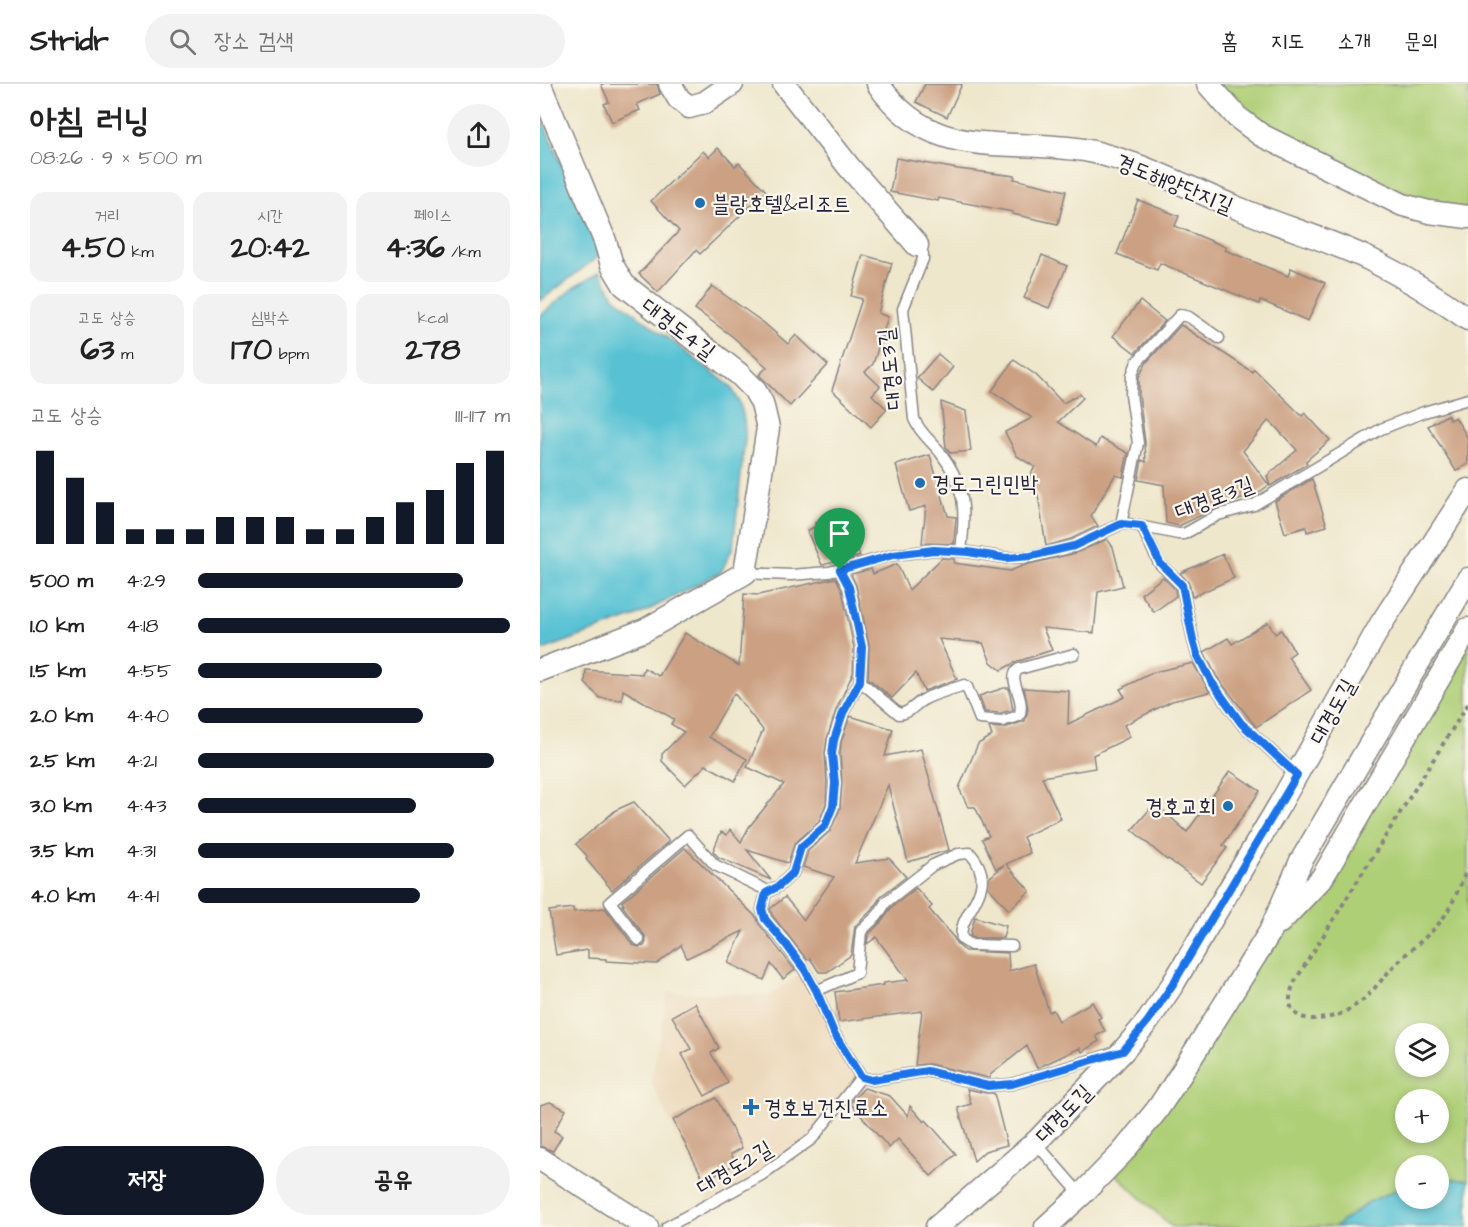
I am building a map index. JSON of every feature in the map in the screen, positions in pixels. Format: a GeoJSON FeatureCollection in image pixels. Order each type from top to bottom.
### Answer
{"type":"FeatureCollection","features":[{"type":"Feature","properties":{"kind":"street"},"geometry":{"type":"LineString","coordinates":[[670,84],[679,99],[689,107],[704,103],[732,84]]}},
{"type":"Feature","properties":{"kind":"street"},"geometry":{"type":"LineString","coordinates":[[784,84],[849,167],[917,245]]}},
{"type":"Feature","properties":{"kind":"street","name":"경도해양단지길"},"geometry":{"type":"LineString","coordinates":[[878,84],[906,115],[933,133],[955,139],[988,143],[1083,150],[1137,165],[1369,259],[1433,294],[1468,319]]}},
{"type":"Feature","properties":{"kind":"street"},"geometry":{"type":"LineString","coordinates":[[1208,84],[1237,117],[1250,128],[1322,166],[1402,205],[1429,212],[1468,217]]}},
{"type":"Feature","properties":{"kind":"street","name":"대경도4길"},"geometry":{"type":"LineString","coordinates":[[540,85],[605,241],[612,265],[624,285],[739,374],[754,389],[762,403],[768,428],[745,573]]}},
{"type":"Feature","properties":{"kind":"street","name":"대경도길"},"geometry":{"type":"LineString","coordinates":[[938,1227],[1035,1142],[1123,1051],[1148,1021],[1173,984],[1297,775],[1381,624],[1468,490]]}},
{"type":"Feature","properties":{"kind":"street"},"geometry":{"type":"LineString","coordinates":[[540,670],[645,630],[745,573]]}},
{"type":"Feature","properties":{"kind":"street"},"geometry":{"type":"LineString","coordinates":[[1046,1227],[1122,1153],[1157,1110],[1270,932],[1301,861],[1468,579]]}},
{"type":"Feature","properties":{"kind":"street"},"geometry":{"type":"LineString","coordinates":[[1270,932],[1322,878],[1468,629]]}},
{"type":"Feature","properties":{"kind":"street"},"geometry":{"type":"LineString","coordinates":[[540,1160],[647,1227]]}},
{"type":"Feature","properties":{"kind":"lane","name":"대경도3길"},"geometry":{"type":"LineString","coordinates":[[917,245],[923,254],[923,259],[903,309],[914,419],[922,434],[950,466],[961,495],[965,517],[961,551]]}},
{"type":"Feature","properties":{"kind":"lane"},"geometry":{"type":"LineString","coordinates":[[745,573],[804,574],[840,570],[893,555],[913,552],[961,551],[1006,558],[1031,556],[1074,546],[1121,524],[1138,443],[1131,395],[1134,368],[1180,315],[1189,317],[1220,338]]}},
{"type":"Feature","properties":{"kind":"lane","name":"대경로3길"},"geometry":{"type":"LineString","coordinates":[[1121,524],[1178,534],[1190,532],[1218,515],[1254,505],[1381,429],[1424,412],[1468,399]]}},
{"type":"Feature","properties":{"kind":"lane"},"geometry":{"type":"LineString","coordinates":[[1142,526],[1160,563],[1182,585],[1197,654],[1211,681],[1241,723],[1297,775]]}},
{"type":"Feature","properties":{"kind":"lane"},"geometry":{"type":"LineString","coordinates":[[840,570],[849,587],[862,647],[860,681],[843,713],[834,740],[835,798],[828,821],[801,847],[793,873],[779,886],[766,893],[762,909],[765,919],[797,958],[816,990],[834,1033],[861,1077],[872,1080],[927,1071],[981,1085],[996,1086],[1012,1084],[1123,1051]]}},
{"type":"Feature","properties":{"kind":"lane"},"geometry":{"type":"LineString","coordinates":[[860,681],[899,714],[906,714],[924,700],[964,685],[967,687],[980,719],[1005,721],[1021,713],[1021,698],[1013,676],[1014,672],[1074,654]]}},
{"type":"Feature","properties":{"kind":"lane"},"geometry":{"type":"LineString","coordinates":[[639,940],[610,902],[688,835],[715,865],[764,889],[766,893]]}},
{"type":"Feature","properties":{"kind":"lane"},"geometry":{"type":"LineString","coordinates":[[816,990],[857,973],[861,931],[878,915],[886,902],[933,865],[965,853],[970,853],[979,868],[981,888],[960,932],[962,939],[971,945],[1012,946]]}},
{"type":"Feature","properties":{"kind":"lane","name":"대경도2길"},"geometry":{"type":"LineString","coordinates":[[667,1227],[763,1174],[812,1139],[861,1077]]}},
{"type":"Feature","properties":{"kind":"lane"},"geometry":{"type":"LineString","coordinates":[[1035,1142],[1081,1195]]}},
{"type":"Feature","properties":{"kind":"path"},"geometry":{"type":"LineString","coordinates":[[1468,704],[1295,981],[1290,997],[1293,1011],[1297,1016],[1312,1019],[1338,1015],[1366,997],[1440,921],[1468,868]]}},
{"type":"Feature","properties":{"kind":"shaded area","name":"경호보건진료소"},"geometry":{"type":"Polygon","coordinates":[[[805,971],[861,1077],[819,1131],[710,1205],[651,1082],[668,992],[770,995],[805,971]]]}},
{"type":"Feature","properties":{"kind":"green space"},"geometry":{"type":"Polygon","coordinates":[[[1208,84],[1468,84],[1468,217],[1455,214],[1261,135],[1208,84]]]}},
{"type":"Feature","properties":{"kind":"green space"},"geometry":{"type":"Polygon","coordinates":[[[1468,629],[1468,1180],[1449,1179],[1449,1155],[1395,1155],[1395,1190],[1369,1202],[1335,1227],[1172,1227],[1108,1167],[1270,932],[1322,878],[1468,629]]]}},
{"type":"Feature","properties":{"kind":"water"},"geometry":{"type":"Polygon","coordinates":[[[540,114],[600,255],[540,301],[540,114]]]}},
{"type":"Feature","properties":{"kind":"water"},"geometry":{"type":"Polygon","coordinates":[[[600,272],[614,297],[729,385],[740,404],[745,438],[733,547],[721,572],[639,615],[540,651],[540,316],[573,288],[600,272]]]}},
{"type":"Feature","properties":{"kind":"water"},"geometry":{"type":"Polygon","coordinates":[[[1449,1179],[1468,1180],[1468,1227],[1335,1227],[1369,1202],[1395,1190],[1395,1209],[1449,1209],[1449,1179]]]}},
{"type":"Feature","properties":{"kind":"building"},"geometry":{"type":"Polygon","coordinates":[[[601,84],[657,84],[660,94],[637,104],[640,110],[612,122],[604,104],[609,102],[601,84]]]}},
{"type":"Feature","properties":{"kind":"building"},"geometry":{"type":"Polygon","coordinates":[[[925,84],[962,84],[947,117],[916,102],[925,84]]]}},
{"type":"Feature","properties":{"kind":"building","name":"블랑호텔&리조트"},"geometry":{"type":"Polygon","coordinates":[[[718,148],[735,166],[739,163],[766,191],[700,254],[696,250],[658,292],[639,274],[679,231],[651,201],[703,151],[709,157],[718,148]]]}},
{"type":"Feature","properties":{"kind":"building"},"geometry":{"type":"Polygon","coordinates":[[[896,158],[1015,176],[1014,179],[1066,191],[1058,224],[1012,214],[1013,212],[939,198],[938,201],[890,192],[896,158]]]}},
{"type":"Feature","properties":{"kind":"building"},"geometry":{"type":"Polygon","coordinates":[[[1138,200],[1179,216],[1175,226],[1226,247],[1225,250],[1288,276],[1291,268],[1325,283],[1308,321],[1260,300],[1259,304],[1160,263],[1157,270],[1117,254],[1138,200]]]}},
{"type":"Feature","properties":{"kind":"building"},"geometry":{"type":"Polygon","coordinates":[[[863,255],[892,263],[878,313],[888,317],[873,364],[865,372],[880,386],[872,395],[887,409],[871,427],[832,390],[862,299],[851,296],[863,255]]]}},
{"type":"Feature","properties":{"kind":"building"},"geometry":{"type":"Polygon","coordinates":[[[1042,255],[1067,266],[1049,308],[1024,298],[1042,255]]]}},
{"type":"Feature","properties":{"kind":"building"},"geometry":{"type":"Polygon","coordinates":[[[712,286],[764,323],[788,344],[796,335],[828,365],[790,406],[759,375],[767,367],[732,336],[695,309],[712,286]]]}},
{"type":"Feature","properties":{"kind":"building"},"geometry":{"type":"Polygon","coordinates":[[[1140,301],[1165,321],[1135,353],[1113,336],[1140,301]]]}},
{"type":"Feature","properties":{"kind":"building"},"geometry":{"type":"Polygon","coordinates":[[[1181,325],[1252,372],[1254,369],[1302,416],[1305,413],[1330,440],[1306,461],[1307,464],[1270,486],[1267,476],[1297,450],[1269,420],[1243,451],[1269,485],[1251,498],[1250,496],[1216,508],[1179,526],[1166,523],[1164,485],[1138,480],[1142,460],[1146,462],[1139,377],[1147,362],[1181,325]]]}},
{"type":"Feature","properties":{"kind":"building"},"geometry":{"type":"Polygon","coordinates":[[[938,354],[953,367],[933,392],[917,378],[938,354]]]}},
{"type":"Feature","properties":{"kind":"building"},"geometry":{"type":"Polygon","coordinates":[[[1014,360],[1036,375],[1063,403],[1080,394],[1083,398],[1058,422],[1096,447],[1100,438],[1128,453],[1123,477],[1115,475],[1091,516],[1098,526],[1071,539],[1046,546],[1038,495],[1030,490],[1034,483],[1028,479],[1035,467],[1017,456],[1005,432],[1032,418],[992,391],[1014,360]]]}},
{"type":"Feature","properties":{"kind":"building"},"geometry":{"type":"Polygon","coordinates":[[[941,402],[966,411],[971,451],[950,453],[946,447],[941,402]]]}},
{"type":"Feature","properties":{"kind":"building"},"geometry":{"type":"Polygon","coordinates":[[[1447,415],[1450,420],[1455,417],[1468,438],[1468,464],[1456,471],[1428,426],[1447,415]]]}},
{"type":"Feature","properties":{"kind":"building"},"geometry":{"type":"Polygon","coordinates":[[[930,455],[948,516],[956,517],[954,544],[922,543],[926,506],[909,511],[896,465],[930,455]]]}},
{"type":"Feature","properties":{"kind":"building"},"geometry":{"type":"Polygon","coordinates":[[[1312,479],[1327,526],[1307,532],[1306,527],[1285,533],[1275,501],[1312,479]]]}},
{"type":"Feature","properties":{"kind":"building"},"geometry":{"type":"Polygon","coordinates":[[[837,513],[840,518],[847,515],[854,532],[851,534],[860,556],[822,565],[807,531],[816,526],[815,523],[837,513]]]}},
{"type":"Feature","properties":{"kind":"building"},"geometry":{"type":"Polygon","coordinates":[[[1107,539],[1113,547],[1123,586],[1098,592],[1094,633],[1043,628],[1052,650],[1016,662],[1001,670],[991,662],[983,643],[939,639],[957,679],[924,691],[916,673],[892,698],[868,678],[869,645],[856,585],[851,574],[871,569],[873,574],[897,564],[909,590],[942,558],[954,559],[954,563],[1010,571],[1025,565],[1076,553],[1107,539]]]}},
{"type":"Feature","properties":{"kind":"building"},"geometry":{"type":"Polygon","coordinates":[[[1223,554],[1234,578],[1192,597],[1189,583],[1180,573],[1223,554]]]}},
{"type":"Feature","properties":{"kind":"building"},"geometry":{"type":"Polygon","coordinates":[[[1163,577],[1175,589],[1176,596],[1154,612],[1141,594],[1163,577]]]}},
{"type":"Feature","properties":{"kind":"building"},"geometry":{"type":"Polygon","coordinates":[[[836,578],[842,590],[854,648],[853,673],[836,710],[827,739],[826,804],[819,822],[794,844],[788,863],[747,850],[771,880],[718,857],[713,851],[721,832],[727,835],[730,829],[741,842],[749,827],[784,784],[747,767],[763,730],[734,693],[709,737],[747,759],[735,781],[706,765],[685,785],[662,761],[662,754],[684,732],[671,724],[674,719],[623,690],[622,700],[600,698],[585,683],[586,670],[642,674],[644,668],[659,676],[685,633],[739,666],[744,594],[758,595],[836,578]]]}},
{"type":"Feature","properties":{"kind":"building"},"geometry":{"type":"Polygon","coordinates":[[[1268,622],[1275,634],[1281,630],[1295,652],[1288,657],[1311,690],[1256,727],[1217,677],[1204,652],[1228,638],[1232,644],[1268,622]]]}},
{"type":"Feature","properties":{"kind":"building"},"geometry":{"type":"Polygon","coordinates":[[[1193,663],[1210,692],[1172,701],[1124,725],[1130,737],[1093,755],[1095,768],[1042,777],[1061,819],[1023,837],[1030,853],[1006,864],[1030,891],[1009,910],[988,887],[989,878],[1004,865],[996,869],[982,839],[989,836],[975,807],[968,807],[959,788],[978,744],[992,736],[989,727],[1004,728],[1025,721],[1028,709],[1024,688],[1069,691],[1068,724],[1125,697],[1120,689],[1154,672],[1193,663]]]}},
{"type":"Feature","properties":{"kind":"building"},"geometry":{"type":"Polygon","coordinates":[[[1009,688],[1013,710],[1001,713],[985,712],[979,696],[1009,688]]]}},
{"type":"Feature","properties":{"kind":"building"},"geometry":{"type":"Polygon","coordinates":[[[850,716],[893,729],[885,756],[921,749],[949,850],[908,862],[888,785],[855,863],[889,858],[906,877],[881,896],[872,910],[855,926],[851,955],[827,972],[819,972],[810,958],[807,960],[772,915],[770,909],[785,897],[804,920],[834,877],[803,867],[808,851],[830,831],[840,809],[841,742],[850,716]]]}},
{"type":"Feature","properties":{"kind":"building"},"geometry":{"type":"Polygon","coordinates":[[[1230,771],[1260,791],[1223,845],[1227,848],[1201,883],[1167,860],[1132,830],[1155,803],[1187,832],[1230,771]]]}},
{"type":"Feature","properties":{"kind":"building"},"geometry":{"type":"Polygon","coordinates":[[[634,802],[669,841],[612,890],[576,844],[616,810],[634,802]]]}},
{"type":"Feature","properties":{"kind":"building"},"geometry":{"type":"Polygon","coordinates":[[[685,848],[757,918],[759,924],[795,970],[783,979],[771,964],[764,980],[728,963],[743,931],[687,958],[681,945],[657,964],[588,958],[588,950],[556,955],[549,911],[573,908],[574,912],[605,908],[633,945],[644,946],[645,936],[622,902],[685,848]]]}},
{"type":"Feature","properties":{"kind":"building"},"geometry":{"type":"Polygon","coordinates":[[[916,888],[932,906],[929,909],[965,951],[1008,953],[1009,971],[1034,964],[1049,1012],[1053,1010],[1059,1021],[1092,1002],[1101,1017],[1098,1019],[1105,1031],[1096,1036],[1099,1041],[1082,1052],[1080,1048],[1037,1068],[1027,1046],[989,1078],[929,1064],[915,1065],[922,1011],[839,1022],[835,992],[908,980],[877,937],[867,944],[868,935],[892,907],[916,888]]]}},
{"type":"Feature","properties":{"kind":"building"},"geometry":{"type":"Polygon","coordinates":[[[975,917],[1006,926],[1003,938],[973,938],[970,935],[975,917]]]}},
{"type":"Feature","properties":{"kind":"building","name":"경호보건진료소"},"geometry":{"type":"Polygon","coordinates":[[[695,1003],[719,1048],[711,1053],[728,1083],[705,1096],[682,1054],[691,1049],[672,1016],[695,1003]]]}},
{"type":"Feature","properties":{"kind":"building"},"geometry":{"type":"Polygon","coordinates":[[[864,1088],[890,1096],[908,1116],[910,1106],[924,1122],[926,1120],[956,1154],[931,1176],[898,1139],[889,1148],[850,1103],[864,1088]]]}},
{"type":"Feature","properties":{"kind":"building"},"geometry":{"type":"Polygon","coordinates":[[[967,1089],[994,1093],[1007,1145],[985,1151],[974,1161],[958,1108],[971,1104],[967,1089]]]}},
{"type":"Feature","properties":{"kind":"building"},"geometry":{"type":"Polygon","coordinates":[[[716,1098],[742,1148],[731,1154],[736,1164],[704,1180],[673,1120],[716,1098]]]}},
{"type":"Feature","properties":{"kind":"building"},"geometry":{"type":"Polygon","coordinates":[[[550,1102],[566,1110],[554,1131],[562,1136],[553,1151],[540,1146],[540,1105],[550,1102]]]}},
{"type":"Feature","properties":{"kind":"place","name":"블랑호텔&리조트"},"geometry":{"type":"Point","coordinates":[700,203]}},
{"type":"Feature","properties":{"kind":"place","name":"경도그린민박"},"geometry":{"type":"Point","coordinates":[920,483]}},
{"type":"Feature","properties":{"kind":"place","name":"경호교회"},"geometry":{"type":"Point","coordinates":[1228,806]}},
{"type":"Feature","properties":{"kind":"place","name":"경호보건진료소"},"geometry":{"type":"Point","coordinates":[751,1107]}},
{"type":"Feature","properties":{"kind":"route"},"geometry":{"type":"LineString","coordinates":[[1121,524],[1142,526],[1160,563],[1182,585],[1197,654],[1211,681],[1241,723],[1297,775],[1173,984],[1148,1021],[1123,1051],[1012,1084],[996,1086],[981,1085],[927,1071],[866,1080],[861,1077],[834,1033],[805,970],[765,919],[762,909],[766,893],[779,886],[793,873],[801,847],[825,826],[835,798],[835,767],[832,747],[843,713],[860,681],[862,647],[849,587],[840,570],[893,555],[934,550],[1018,558],[1074,546],[1121,524]]}}]}
